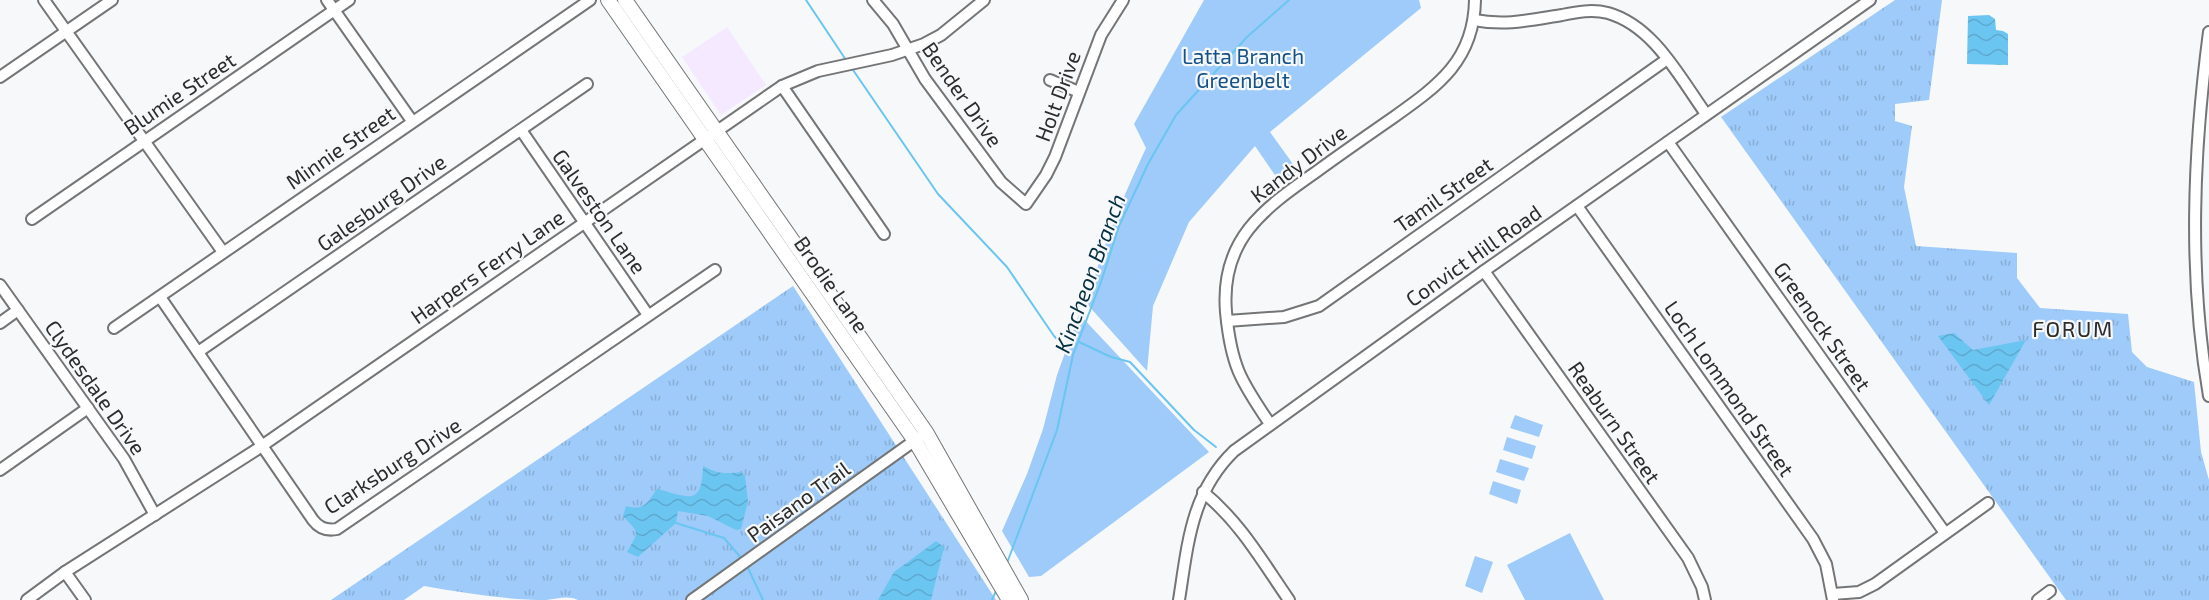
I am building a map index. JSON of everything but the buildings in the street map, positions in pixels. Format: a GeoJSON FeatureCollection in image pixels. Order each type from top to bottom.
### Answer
{"type":"FeatureCollection","features":[{"type":"Feature","properties":{"kind":"main road","name":"Brodie Lane"},"geometry":{"type":"LineString","coordinates":[[608,0],[705,139],[920,436]]}},
{"type":"Feature","properties":{"kind":"main road","name":"Brodie Lane"},"geometry":{"type":"LineString","coordinates":[[625,0],[717,131],[920,436],[988,552],[1021,600]]}},
{"type":"Feature","properties":{"kind":"main road","name":"Brodie Lane"},"geometry":{"type":"LineString","coordinates":[[988,552],[1009,600]]}},
{"type":"Feature","properties":{"kind":"street"},"geometry":{"type":"LineString","coordinates":[[44,0],[223,252]]}},
{"type":"Feature","properties":{"kind":"street"},"geometry":{"type":"LineString","coordinates":[[0,77],[112,0]]}},
{"type":"Feature","properties":{"kind":"street"},"geometry":{"type":"LineString","coordinates":[[327,0],[412,121]]}},
{"type":"Feature","properties":{"kind":"street","name":"Blumie Street"},"geometry":{"type":"LineString","coordinates":[[32,219],[349,0]]}},
{"type":"Feature","properties":{"kind":"street","name":"Minnie Street"},"geometry":{"type":"LineString","coordinates":[[114,328],[590,0]]}},
{"type":"Feature","properties":{"kind":"street","name":"Bender Drive"},"geometry":{"type":"LineString","coordinates":[[873,0],[892,24],[925,79],[1001,182],[1026,204]]}},
{"type":"Feature","properties":{"kind":"street","name":"Harpers Ferry Lane"},"geometry":{"type":"LineString","coordinates":[[27,600],[65,572],[262,445],[783,86],[802,77],[835,67],[908,49],[941,35],[984,0]]}},
{"type":"Feature","properties":{"kind":"street","name":"Holt Drive"},"geometry":{"type":"LineString","coordinates":[[1026,204],[1055,158],[1101,35],[1123,0]]}},
{"type":"Feature","properties":{"kind":"street","name":"Kandy Drive"},"geometry":{"type":"LineString","coordinates":[[1270,424],[1236,370],[1229,342],[1226,286],[1230,266],[1239,242],[1254,220],[1282,195],[1436,87],[1460,58],[1471,33],[1475,0]]}},
{"type":"Feature","properties":{"kind":"street","name":"Convict Hill Road"},"geometry":{"type":"LineString","coordinates":[[1179,600],[1193,519],[1203,492],[1213,474],[1241,444],[1870,0]]}},
{"type":"Feature","properties":{"kind":"street"},"geometry":{"type":"LineString","coordinates":[[1474,20],[1507,24],[1585,5],[1630,22],[1647,35],[1706,114]]}},
{"type":"Feature","properties":{"kind":"street"},"geometry":{"type":"LineString","coordinates":[[2209,32],[2197,129],[2194,217],[2196,290],[2209,396]]}},
{"type":"Feature","properties":{"kind":"street","name":"Tamil Street"},"geometry":{"type":"LineString","coordinates":[[1227,321],[1284,317],[1319,306],[1666,60]]}},
{"type":"Feature","properties":{"kind":"street"},"geometry":{"type":"LineString","coordinates":[[1050,81],[1079,92]]}},
{"type":"Feature","properties":{"kind":"street","name":"Galesburg Drive"},"geometry":{"type":"LineString","coordinates":[[198,352],[587,84]]}},
{"type":"Feature","properties":{"kind":"street"},"geometry":{"type":"LineString","coordinates":[[783,86],[884,234]]}},
{"type":"Feature","properties":{"kind":"street","name":"Galveston Lane"},"geometry":{"type":"LineString","coordinates":[[521,130],[648,315]]}},
{"type":"Feature","properties":{"kind":"street","name":"Greenock Street"},"geometry":{"type":"LineString","coordinates":[[1668,142],[1945,533]]}},
{"type":"Feature","properties":{"kind":"street","name":"Loch Lommond Street"},"geometry":{"type":"LineString","coordinates":[[1577,206],[1813,539],[1826,564],[1833,597]]}},
{"type":"Feature","properties":{"kind":"street","name":"Clarksburg Drive"},"geometry":{"type":"LineString","coordinates":[[160,297],[316,524],[331,530],[337,529],[715,270]]}},
{"type":"Feature","properties":{"kind":"street","name":"Reaburn Street"},"geometry":{"type":"LineString","coordinates":[[1484,271],[1688,558],[1702,587],[1705,600]]}},
{"type":"Feature","properties":{"kind":"street","name":"Clydesdale Drive"},"geometry":{"type":"LineString","coordinates":[[0,285],[124,459],[155,515]]}},
{"type":"Feature","properties":{"kind":"street"},"geometry":{"type":"LineString","coordinates":[[0,323],[18,310]]}},
{"type":"Feature","properties":{"kind":"street"},"geometry":{"type":"LineString","coordinates":[[0,471],[87,408]]}},
{"type":"Feature","properties":{"kind":"street","name":"Paisano Trail"},"geometry":{"type":"LineString","coordinates":[[692,600],[920,436]]}},
{"type":"Feature","properties":{"kind":"street"},"geometry":{"type":"LineString","coordinates":[[1203,492],[1239,526],[1288,600]]}},
{"type":"Feature","properties":{"kind":"street"},"geometry":{"type":"LineString","coordinates":[[1833,597],[1859,592],[1867,588],[1988,503]]}},
{"type":"Feature","properties":{"kind":"street"},"geometry":{"type":"LineString","coordinates":[[65,572],[85,600]]}},
{"type":"Feature","properties":{"kind":"street"},"geometry":{"type":"LineString","coordinates":[[2038,600],[2050,591]]}},
{"type":"Feature","properties":{"kind":"shaded area"},"geometry":{"type":"Polygon","coordinates":[[[727,27],[766,85],[721,115],[682,57],[727,27]]]}},
{"type":"Feature","properties":{"kind":"green space","name":"Latta Branch Greenbelt"},"geometry":{"type":"Polygon","coordinates":[[[1204,0],[1419,0],[1421,8],[1270,132],[1298,171],[1281,184],[1255,146],[1189,222],[1153,306],[1147,371],[1087,304],[1113,224],[1146,148],[1134,124],[1204,0]]]}},
{"type":"Feature","properties":{"kind":"green space"},"geometry":{"type":"Polygon","coordinates":[[[1895,0],[1942,0],[1929,100],[1895,104],[1895,121],[1912,126],[1904,187],[1916,246],[2017,253],[2017,278],[2040,308],[2128,314],[2132,352],[2147,367],[2194,382],[2201,452],[2209,480],[2209,600],[2066,600],[1721,117],[1895,0]]]}},
{"type":"Feature","properties":{"kind":"green space"},"geometry":{"type":"Polygon","coordinates":[[[793,286],[996,600],[578,600],[566,598],[531,600],[485,596],[424,586],[404,600],[331,600],[793,286]]]}},
{"type":"Feature","properties":{"kind":"green space"},"geometry":{"type":"Polygon","coordinates":[[[1079,314],[1209,452],[1041,576],[1029,577],[1002,531],[1027,474],[1043,429],[1057,375],[1079,314]]]}},
{"type":"Feature","properties":{"kind":"green space"},"geometry":{"type":"Polygon","coordinates":[[[1515,415],[1543,425],[1539,437],[1510,428],[1515,415]]]}},
{"type":"Feature","properties":{"kind":"green space"},"geometry":{"type":"Polygon","coordinates":[[[1507,437],[1536,446],[1532,459],[1503,450],[1507,437]]]}},
{"type":"Feature","properties":{"kind":"green space"},"geometry":{"type":"Polygon","coordinates":[[[1500,459],[1529,468],[1524,481],[1496,472],[1500,459]]]}},
{"type":"Feature","properties":{"kind":"green space"},"geometry":{"type":"Polygon","coordinates":[[[1493,481],[1521,490],[1517,504],[1489,494],[1493,481]]]}},
{"type":"Feature","properties":{"kind":"green space"},"geometry":{"type":"Polygon","coordinates":[[[1570,533],[1604,600],[1525,600],[1507,565],[1570,533]]]}},
{"type":"Feature","properties":{"kind":"green space"},"geometry":{"type":"Polygon","coordinates":[[[1475,556],[1493,562],[1482,593],[1465,586],[1475,556]]]}},
{"type":"Feature","properties":{"kind":"water"},"geometry":{"type":"Polygon","coordinates":[[[1989,15],[1995,19],[1996,30],[2008,34],[2008,65],[1967,64],[1968,16],[1989,15]]]}},
{"type":"Feature","properties":{"kind":"water"},"geometry":{"type":"Polygon","coordinates":[[[1954,333],[1973,350],[2026,340],[1989,405],[1938,336],[1954,333]]]}},
{"type":"Feature","properties":{"kind":"water"},"geometry":{"type":"Polygon","coordinates":[[[703,466],[722,473],[741,472],[745,476],[748,502],[741,529],[736,530],[708,516],[678,511],[676,523],[638,557],[627,552],[636,532],[623,516],[626,506],[642,507],[657,489],[692,496],[700,488],[703,466]]]}},
{"type":"Feature","properties":{"kind":"water"},"geometry":{"type":"Polygon","coordinates":[[[936,541],[944,547],[931,600],[878,600],[894,572],[936,541]]]}},
{"type":"Feature","properties":{"kind":"waterway"},"geometry":{"type":"LineString","coordinates":[[806,0],[846,60]]}},
{"type":"Feature","properties":{"kind":"waterway","name":"Kincheon Branch"},"geometry":{"type":"LineString","coordinates":[[1007,563],[1057,430],[1073,355],[1101,282],[1119,226],[1148,164],[1176,115],[1247,37],[1289,0]]}},
{"type":"Feature","properties":{"kind":"waterway"},"geometry":{"type":"LineString","coordinates":[[851,67],[938,194],[1007,267],[1054,336],[1072,354]]}},
{"type":"Feature","properties":{"kind":"waterway"},"geometry":{"type":"LineString","coordinates":[[1079,342],[1111,357],[1130,362],[1194,430],[1216,447]]}},
{"type":"Feature","properties":{"kind":"waterway"},"geometry":{"type":"LineString","coordinates":[[676,523],[724,538],[742,559]]}},
{"type":"Feature","properties":{"kind":"waterway"},"geometry":{"type":"LineString","coordinates":[[748,568],[763,600]]}},
{"type":"Feature","properties":{"kind":"waterway","name":"Kincheon Branch"},"geometry":{"type":"LineString","coordinates":[[992,600],[996,591]]}},
{"type":"Feature","properties":{"kind":"district","name":"FORUM"},"geometry":{"type":"Point","coordinates":[2073,328]}}]}
